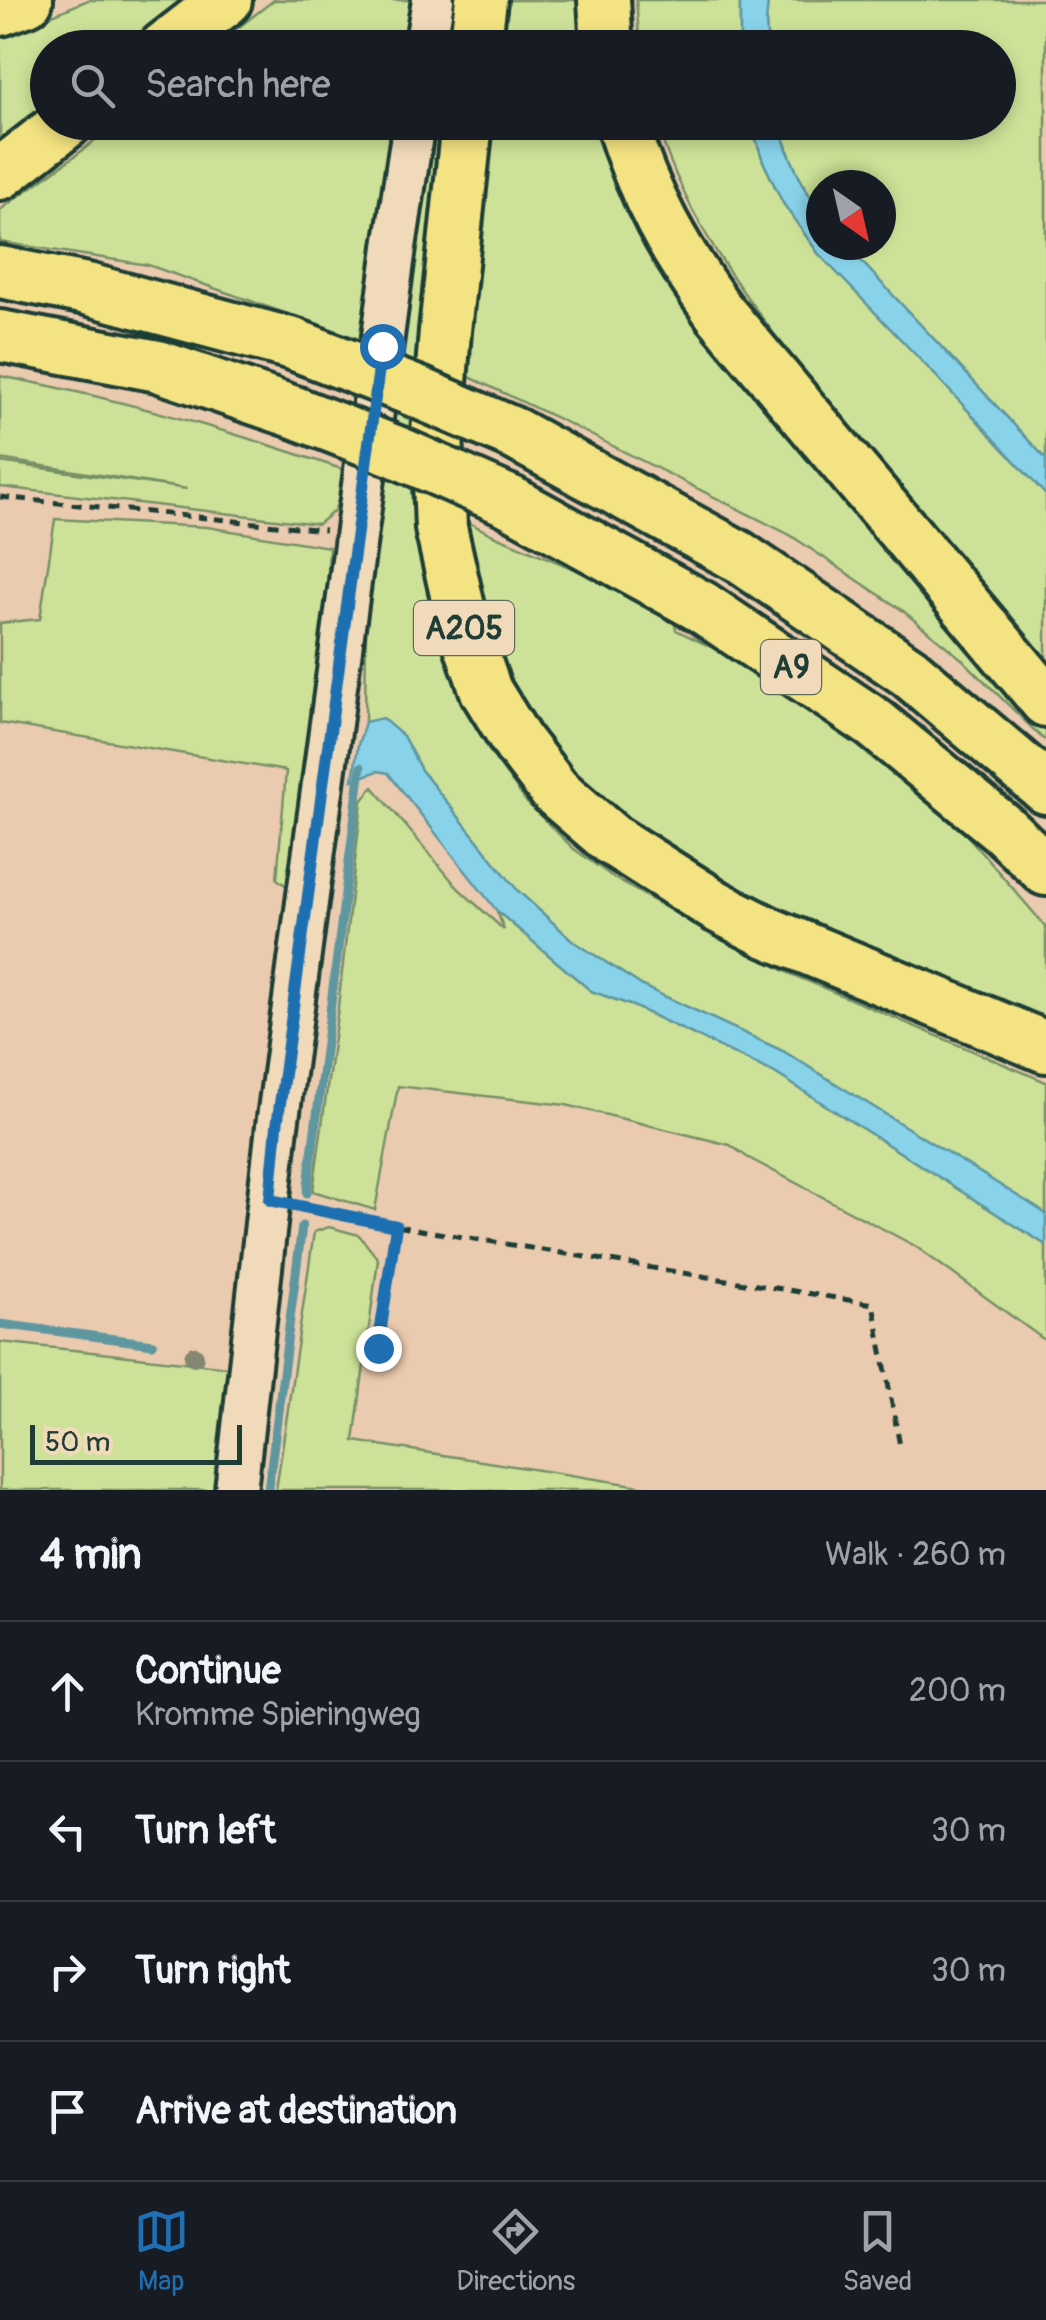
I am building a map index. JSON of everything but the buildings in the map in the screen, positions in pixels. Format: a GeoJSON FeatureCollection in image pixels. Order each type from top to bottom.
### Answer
{"type":"FeatureCollection","features":[{"type":"Feature","properties":{"kind":"highway"},"geometry":{"type":"LineString","coordinates":[[0,10],[27,0]]}},
{"type":"Feature","properties":{"kind":"highway"},"geometry":{"type":"LineString","coordinates":[[187,30],[226,0]]}},
{"type":"Feature","properties":{"kind":"highway"},"geometry":{"type":"LineString","coordinates":[[478,30],[481,0]]}},
{"type":"Feature","properties":{"kind":"highway"},"geometry":{"type":"LineString","coordinates":[[604,0],[606,30]]}},
{"type":"Feature","properties":{"kind":"highway"},"geometry":{"type":"LineString","coordinates":[[0,174],[44,140]]}},
{"type":"Feature","properties":{"kind":"highway","name":"A205"},"geometry":{"type":"LineString","coordinates":[[465,140],[437,433],[441,528],[463,625],[486,691],[518,743],[554,791],[612,840],[716,906],[769,933],[1046,1048]]}},
{"type":"Feature","properties":{"kind":"highway"},"geometry":{"type":"LineString","coordinates":[[627,140],[659,220],[688,270],[1046,701]]}},
{"type":"Feature","properties":{"kind":"highway","name":"A9"},"geometry":{"type":"LineString","coordinates":[[0,272],[87,289],[293,344],[513,433],[738,556],[909,672],[1046,788]]}},
{"type":"Feature","properties":{"kind":"highway","name":"A9"},"geometry":{"type":"LineString","coordinates":[[10,337],[158,366],[294,412],[509,501],[702,607],[874,724],[1004,829],[1046,870]]}},
{"type":"Feature","properties":{"kind":"street"},"geometry":{"type":"LineString","coordinates":[[429,30],[433,0]]}},
{"type":"Feature","properties":{"kind":"street"},"geometry":{"type":"LineString","coordinates":[[236,1490],[277,1126],[411,140]]}},
{"type":"Feature","properties":{"kind":"path"},"geometry":{"type":"LineString","coordinates":[[0,497],[358,534]]}},
{"type":"Feature","properties":{"kind":"path"},"geometry":{"type":"LineString","coordinates":[[270,1200],[396,1226],[874,1304],[900,1446]]}},
{"type":"Feature","properties":{"kind":"path"},"geometry":{"type":"LineString","coordinates":[[378,1348],[396,1226]]}},
{"type":"Feature","properties":{"kind":"green space"},"geometry":{"type":"Polygon","coordinates":[[[88,0],[190,0],[149,30],[30,30],[30,119],[0,141],[0,37],[88,0]]]}},
{"type":"Feature","properties":{"kind":"green space"},"geometry":{"type":"Polygon","coordinates":[[[274,0],[412,0],[408,30],[235,30],[274,0]]]}},
{"type":"Feature","properties":{"kind":"green space"},"geometry":{"type":"Polygon","coordinates":[[[505,0],[583,0],[584,30],[502,30],[505,0]]]}},
{"type":"Feature","properties":{"kind":"green space"},"geometry":{"type":"Polygon","coordinates":[[[636,0],[740,0],[740,30],[639,30],[636,0]]]}},
{"type":"Feature","properties":{"kind":"green space"},"geometry":{"type":"Polygon","coordinates":[[[768,0],[1046,0],[1046,459],[860,260],[896,260],[896,170],[806,170],[806,189],[785,140],[1016,140],[1016,30],[766,30],[768,0]]]}},
{"type":"Feature","properties":{"kind":"green space"},"geometry":{"type":"Polygon","coordinates":[[[95,140],[394,140],[368,342],[148,265],[0,242],[0,210],[95,140]]]}},
{"type":"Feature","properties":{"kind":"green space"},"geometry":{"type":"Polygon","coordinates":[[[431,140],[438,140],[415,364],[424,499],[462,691],[490,752],[527,803],[574,849],[614,878],[791,974],[1046,1082],[1046,1214],[783,1051],[644,987],[573,941],[518,891],[421,770],[403,736],[365,722],[366,630],[431,140]]]}},
{"type":"Feature","properties":{"kind":"green space"},"geometry":{"type":"Polygon","coordinates":[[[490,140],[603,140],[653,254],[1046,731],[1046,739],[963,660],[902,610],[790,535],[463,374],[490,140]]]}},
{"type":"Feature","properties":{"kind":"green space"},"geometry":{"type":"Polygon","coordinates":[[[663,140],[756,140],[783,203],[806,236],[806,260],[825,260],[1046,495],[1046,667],[757,311],[689,203],[663,140]]]}},
{"type":"Feature","properties":{"kind":"green space"},"geometry":{"type":"Polygon","coordinates":[[[0,376],[176,417],[350,472],[334,511],[318,524],[0,487],[0,462],[187,489],[0,459],[0,376]]]}},
{"type":"Feature","properties":{"kind":"green space"},"geometry":{"type":"Polygon","coordinates":[[[55,519],[207,527],[329,547],[326,618],[292,890],[277,879],[286,771],[0,723],[0,623],[40,619],[55,519]]]}},
{"type":"Feature","properties":{"kind":"green space"},"geometry":{"type":"Polygon","coordinates":[[[462,519],[672,610],[676,630],[795,688],[904,762],[1046,927],[1046,1023],[850,945],[679,858],[620,820],[573,777],[535,728],[494,648],[462,519]]]}},
{"type":"Feature","properties":{"kind":"green space"},"geometry":{"type":"Polygon","coordinates":[[[373,787],[459,889],[504,930],[497,911],[591,991],[633,1006],[775,1073],[1046,1245],[1046,1341],[915,1246],[730,1145],[566,1105],[398,1086],[375,1210],[313,1191],[362,801],[373,787]]]}},
{"type":"Feature","properties":{"kind":"green space"},"geometry":{"type":"Polygon","coordinates":[[[329,1227],[359,1235],[378,1259],[354,1441],[666,1490],[276,1490],[314,1232],[329,1227]]]}},
{"type":"Feature","properties":{"kind":"green space"},"geometry":{"type":"Polygon","coordinates":[[[0,1342],[229,1367],[215,1490],[0,1490],[0,1342]]]}},
{"type":"Feature","properties":{"kind":"water"},"geometry":{"type":"Polygon","coordinates":[[[740,0],[768,0],[767,30],[740,30],[740,0]]]}},
{"type":"Feature","properties":{"kind":"water"},"geometry":{"type":"Polygon","coordinates":[[[756,140],[784,140],[806,190],[806,236],[783,203],[756,140]]]}},
{"type":"Feature","properties":{"kind":"water"},"geometry":{"type":"Polygon","coordinates":[[[825,260],[860,260],[1046,459],[1046,495],[825,260]]]}},
{"type":"Feature","properties":{"kind":"water"},"geometry":{"type":"Polygon","coordinates":[[[382,718],[403,736],[421,770],[518,891],[573,941],[644,987],[783,1051],[1034,1206],[1046,1214],[1046,1245],[775,1073],[633,1006],[591,991],[497,911],[388,773],[378,771],[353,780],[365,722],[382,718]]]}},
{"type":"Feature","properties":{"kind":"waterway"},"geometry":{"type":"LineString","coordinates":[[307,1193],[361,767]]}},
{"type":"Feature","properties":{"kind":"waterway"},"geometry":{"type":"LineString","coordinates":[[268,1490],[302,1226]]}},
{"type":"Feature","properties":{"kind":"waterway"},"geometry":{"type":"LineString","coordinates":[[0,1324],[153,1344]]}},
{"type":"Feature","properties":{"kind":"route"},"geometry":{"type":"LineString","coordinates":[[378,1348],[396,1226],[270,1200],[382,346]]}}]}
